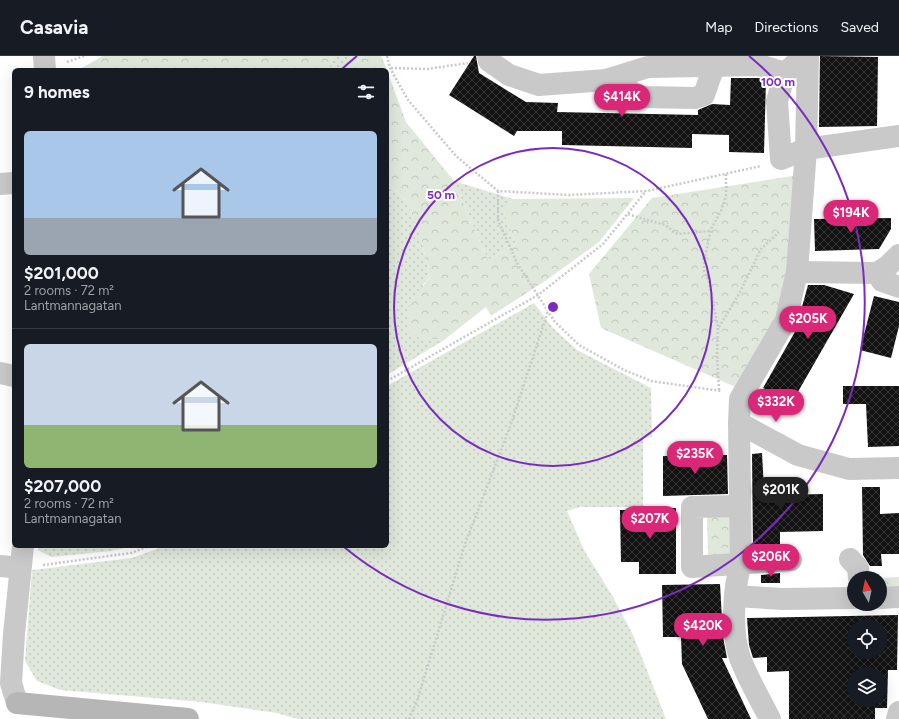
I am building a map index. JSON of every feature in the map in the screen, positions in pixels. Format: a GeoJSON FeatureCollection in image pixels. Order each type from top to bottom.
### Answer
{"type":"FeatureCollection","features":[{"type":"Feature","properties":{"kind":"street"},"geometry":{"type":"LineString","coordinates":[[44,56],[45,68]]}},
{"type":"Feature","properties":{"kind":"street"},"geometry":{"type":"LineString","coordinates":[[802,56],[785,73],[778,101],[781,159],[806,149],[899,136]]}},
{"type":"Feature","properties":{"kind":"street"},"geometry":{"type":"LineString","coordinates":[[770,719],[740,657],[734,630],[736,578],[741,564],[740,399],[786,320],[797,272],[806,149],[808,56]]}},
{"type":"Feature","properties":{"kind":"street"},"geometry":{"type":"LineString","coordinates":[[489,58],[509,75],[539,85],[606,80],[648,67],[759,65],[785,73]]}},
{"type":"Feature","properties":{"kind":"street"},"geometry":{"type":"LineString","coordinates":[[606,80],[642,97],[695,98],[704,95],[714,66]]}},
{"type":"Feature","properties":{"kind":"street"},"geometry":{"type":"LineString","coordinates":[[0,184],[12,183]]}},
{"type":"Feature","properties":{"kind":"street"},"geometry":{"type":"LineString","coordinates":[[797,272],[877,273],[888,266],[899,255]]}},
{"type":"Feature","properties":{"kind":"street"},"geometry":{"type":"LineString","coordinates":[[877,273],[882,281],[899,286]]}},
{"type":"Feature","properties":{"kind":"street"},"geometry":{"type":"LineString","coordinates":[[0,373],[12,376]]}},
{"type":"Feature","properties":{"kind":"street"},"geometry":{"type":"LineString","coordinates":[[739,423],[798,455],[849,469],[899,468]]}},
{"type":"Feature","properties":{"kind":"street"},"geometry":{"type":"LineString","coordinates":[[740,506],[692,507],[692,567],[791,560]]}},
{"type":"Feature","properties":{"kind":"street"},"geometry":{"type":"LineString","coordinates":[[22,548],[10,567],[11,683],[17,703],[188,719]]}},
{"type":"Feature","properties":{"kind":"street"},"geometry":{"type":"LineString","coordinates":[[735,596],[782,599],[847,598]]}},
{"type":"Feature","properties":{"kind":"street"},"geometry":{"type":"LineString","coordinates":[[887,598],[899,598]]}},
{"type":"Feature","properties":{"kind":"street"},"geometry":{"type":"LineString","coordinates":[[897,719],[899,712]]}},
{"type":"Feature","properties":{"kind":"path"},"geometry":{"type":"LineString","coordinates":[[387,56],[390,68],[408,100],[456,156],[498,191],[569,195],[647,191],[758,167],[781,159]]}},
{"type":"Feature","properties":{"kind":"path"},"geometry":{"type":"LineString","coordinates":[[390,68],[426,69],[489,58]]}},
{"type":"Feature","properties":{"kind":"path"},"geometry":{"type":"LineString","coordinates":[[719,390],[717,354],[718,327],[709,282],[704,270],[711,231],[726,196],[726,174]]}},
{"type":"Feature","properties":{"kind":"path"},"geometry":{"type":"LineString","coordinates":[[498,191],[498,220],[517,263],[555,322],[579,345],[624,370],[651,381],[719,390],[740,399]]}},
{"type":"Feature","properties":{"kind":"path"},"geometry":{"type":"LineString","coordinates":[[389,380],[538,295],[603,244],[647,191]]}},
{"type":"Feature","properties":{"kind":"path"},"geometry":{"type":"LineString","coordinates":[[628,214],[651,223],[661,224],[674,233],[711,231]]}},
{"type":"Feature","properties":{"kind":"path"},"geometry":{"type":"LineString","coordinates":[[718,327],[739,294],[761,249],[776,234],[802,219]]}},
{"type":"Feature","properties":{"kind":"path"},"geometry":{"type":"LineString","coordinates":[[409,719],[417,700],[464,544],[511,424],[548,311]]}},
{"type":"Feature","properties":{"kind":"path"},"geometry":{"type":"LineString","coordinates":[[10,567],[131,553],[143,548]]}},
{"type":"Feature","properties":{"kind":"green space"},"geometry":{"type":"Polygon","coordinates":[[[103,56],[332,56],[329,68],[82,68],[103,56]]]}},
{"type":"Feature","properties":{"kind":"green space"},"geometry":{"type":"Polygon","coordinates":[[[332,56],[362,56],[351,68],[329,68],[332,56]]]}},
{"type":"Feature","properties":{"kind":"green space"},"geometry":{"type":"Polygon","coordinates":[[[362,56],[381,56],[386,68],[351,68],[362,56]]]}},
{"type":"Feature","properties":{"kind":"green space"},"geometry":{"type":"Polygon","coordinates":[[[389,76],[406,122],[454,181],[488,260],[516,244],[504,212],[513,199],[634,198],[599,242],[545,281],[491,316],[486,307],[444,340],[419,338],[408,332],[409,307],[430,276],[422,242],[407,202],[389,184],[389,76]]]}},
{"type":"Feature","properties":{"kind":"green space"},"geometry":{"type":"Polygon","coordinates":[[[811,173],[800,287],[738,388],[601,328],[589,274],[652,198],[811,173]]]}},
{"type":"Feature","properties":{"kind":"green space"},"geometry":{"type":"Polygon","coordinates":[[[454,181],[513,199],[504,212],[516,244],[488,260],[454,181]]]}},
{"type":"Feature","properties":{"kind":"green space"},"geometry":{"type":"Polygon","coordinates":[[[389,184],[407,202],[422,242],[430,276],[423,285],[420,338],[444,340],[389,374],[389,184]]]}},
{"type":"Feature","properties":{"kind":"green space"},"geometry":{"type":"Polygon","coordinates":[[[534,303],[553,328],[577,350],[651,388],[652,437],[643,438],[643,507],[580,507],[567,511],[584,550],[613,597],[633,635],[666,719],[298,719],[277,713],[202,702],[60,690],[37,681],[25,661],[32,570],[132,558],[160,548],[389,548],[389,385],[534,303]]]}},
{"type":"Feature","properties":{"kind":"green space"},"geometry":{"type":"Polygon","coordinates":[[[707,516],[732,516],[733,555],[708,555],[707,516]]]}},
{"type":"Feature","properties":{"kind":"green space"},"geometry":{"type":"Polygon","coordinates":[[[38,548],[124,548],[111,551],[51,557],[38,550],[38,548]]]}},
{"type":"Feature","properties":{"kind":"green space"},"geometry":{"type":"Polygon","coordinates":[[[899,577],[899,592],[887,592],[887,578],[899,577]]]}},
{"type":"Feature","properties":{"kind":"building"},"geometry":{"type":"Polygon","coordinates":[[[474,56],[476,56],[479,73],[526,102],[558,103],[557,112],[698,115],[698,110],[712,104],[730,105],[731,78],[760,78],[766,80],[764,153],[729,152],[729,135],[692,134],[692,148],[562,145],[562,131],[517,131],[514,136],[449,95],[474,56]]]}},
{"type":"Feature","properties":{"kind":"building"},"geometry":{"type":"Polygon","coordinates":[[[820,56],[878,57],[877,126],[819,127],[820,56]]]}},
{"type":"Feature","properties":{"kind":"building"},"geometry":{"type":"Polygon","coordinates":[[[891,218],[891,229],[879,249],[815,251],[814,219],[891,218]]]}},
{"type":"Feature","properties":{"kind":"building"},"geometry":{"type":"Polygon","coordinates":[[[808,285],[824,285],[854,294],[791,404],[763,388],[808,309],[802,307],[808,285]]]}},
{"type":"Feature","properties":{"kind":"building"},"geometry":{"type":"Polygon","coordinates":[[[874,296],[899,302],[899,326],[891,358],[860,350],[874,296]]]}},
{"type":"Feature","properties":{"kind":"building"},"geometry":{"type":"Polygon","coordinates":[[[843,386],[899,386],[899,446],[868,447],[866,404],[843,404],[843,386]]]}},
{"type":"Feature","properties":{"kind":"building"},"geometry":{"type":"Polygon","coordinates":[[[762,453],[764,489],[779,489],[779,495],[823,494],[823,531],[780,532],[780,548],[753,548],[752,454],[762,453]]]}},
{"type":"Feature","properties":{"kind":"building"},"geometry":{"type":"Polygon","coordinates":[[[727,455],[728,494],[663,496],[663,456],[727,455]]]}},
{"type":"Feature","properties":{"kind":"building"},"geometry":{"type":"Polygon","coordinates":[[[862,487],[880,487],[880,514],[899,513],[899,554],[881,554],[882,566],[870,566],[863,555],[862,487]]]}},
{"type":"Feature","properties":{"kind":"building"},"geometry":{"type":"Polygon","coordinates":[[[638,508],[676,508],[676,574],[639,574],[639,562],[621,562],[620,510],[638,510],[638,508]]]}},
{"type":"Feature","properties":{"kind":"building"},"geometry":{"type":"Polygon","coordinates":[[[780,573],[780,583],[761,583],[761,575],[780,573]]]}},
{"type":"Feature","properties":{"kind":"building"},"geometry":{"type":"Polygon","coordinates":[[[720,584],[723,637],[727,658],[722,658],[751,719],[708,719],[682,664],[681,637],[663,637],[662,585],[720,584]]]}},
{"type":"Feature","properties":{"kind":"building"},"geometry":{"type":"Polygon","coordinates":[[[898,615],[897,670],[888,670],[887,708],[875,708],[875,719],[789,719],[789,671],[767,672],[767,657],[753,658],[749,645],[747,618],[898,615]]]}}]}
